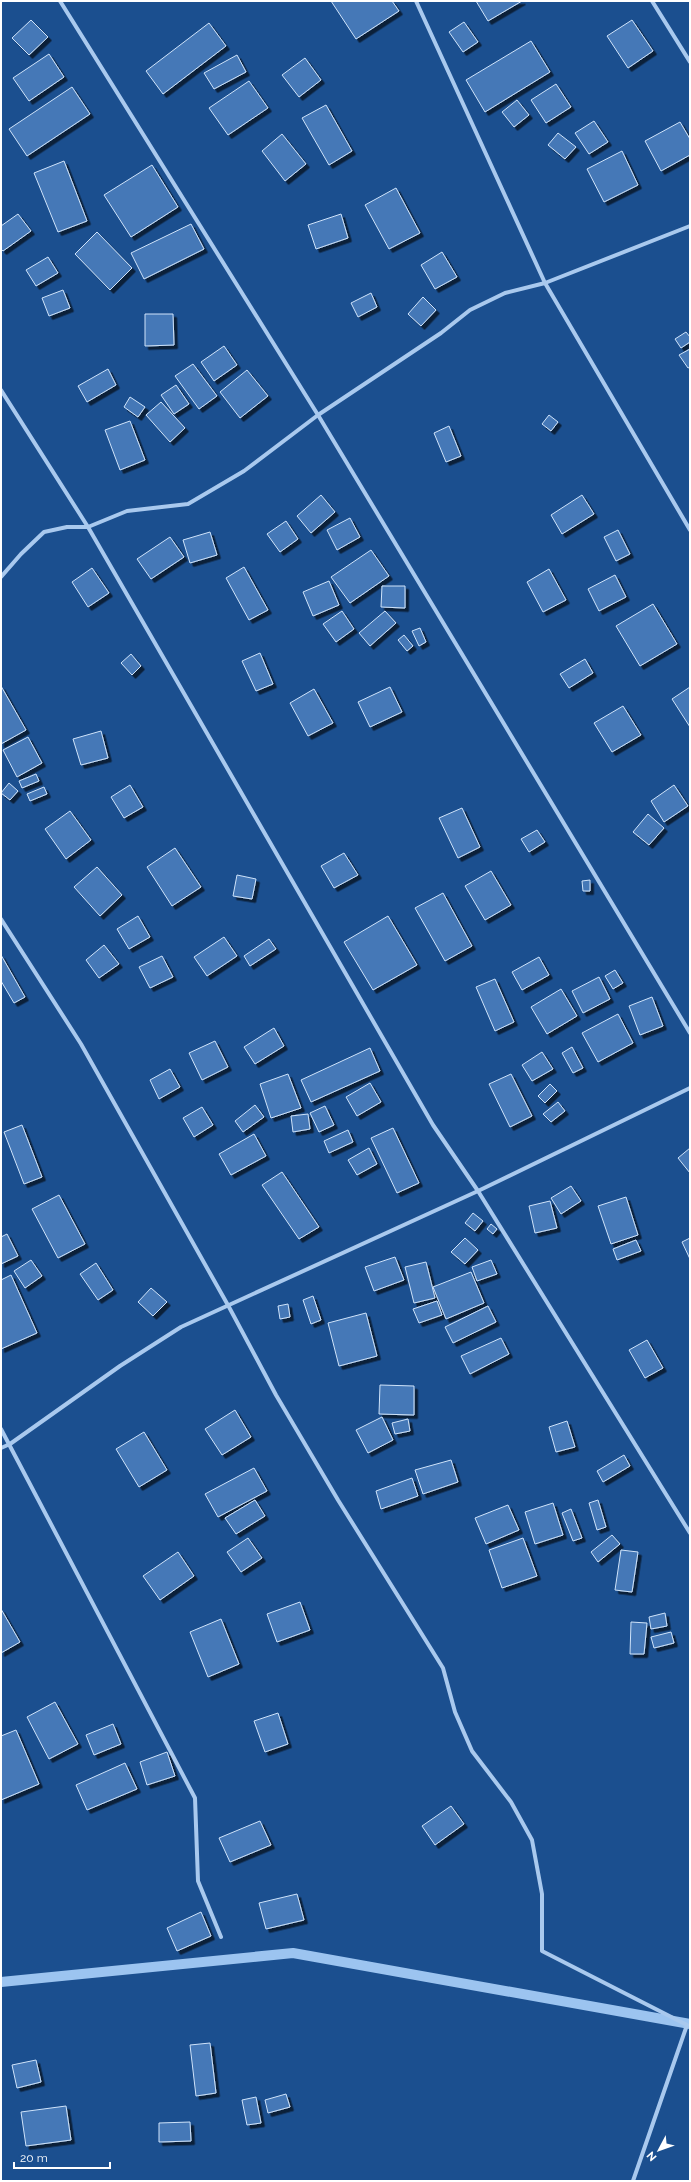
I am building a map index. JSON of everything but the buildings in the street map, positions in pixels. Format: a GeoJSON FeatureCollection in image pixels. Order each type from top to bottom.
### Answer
{"type":"FeatureCollection","features":[{"type":"Feature","properties":{"kind":"street"},"geometry":{"type":"LineString","coordinates":[[60,1],[318,415],[690,1033]]}},
{"type":"Feature","properties":{"kind":"street"},"geometry":{"type":"LineString","coordinates":[[416,1],[546,283],[690,530]]}},
{"type":"Feature","properties":{"kind":"street"},"geometry":{"type":"LineString","coordinates":[[652,1],[690,62]]}},
{"type":"Feature","properties":{"kind":"street"},"geometry":{"type":"LineString","coordinates":[[1,577],[21,554],[44,532],[67,527],[88,527],[127,511],[188,504],[244,471],[318,415],[441,333],[470,310],[505,293],[546,283],[690,226]]}},
{"type":"Feature","properties":{"kind":"street"},"geometry":{"type":"LineString","coordinates":[[1,390],[88,527],[433,1125],[478,1191],[690,1533]]}},
{"type":"Feature","properties":{"kind":"street"},"geometry":{"type":"LineString","coordinates":[[1,919],[81,1044],[229,1307],[276,1395],[338,1500],[442,1668],[455,1712],[472,1751],[511,1802],[532,1840],[542,1894],[542,1951],[687,2025],[633,2181]]}},
{"type":"Feature","properties":{"kind":"street"},"geometry":{"type":"LineString","coordinates":[[1,1448],[10,1444],[120,1366],[181,1327],[229,1307],[478,1191],[690,1088]]}},
{"type":"Feature","properties":{"kind":"street"},"geometry":{"type":"LineString","coordinates":[[1,1429],[195,1798],[198,1881],[221,1937]]}},
{"type":"Feature","properties":{"kind":"waterway"},"geometry":{"type":"LineString","coordinates":[[1,1982],[293,1953],[690,2024]]}}]}
